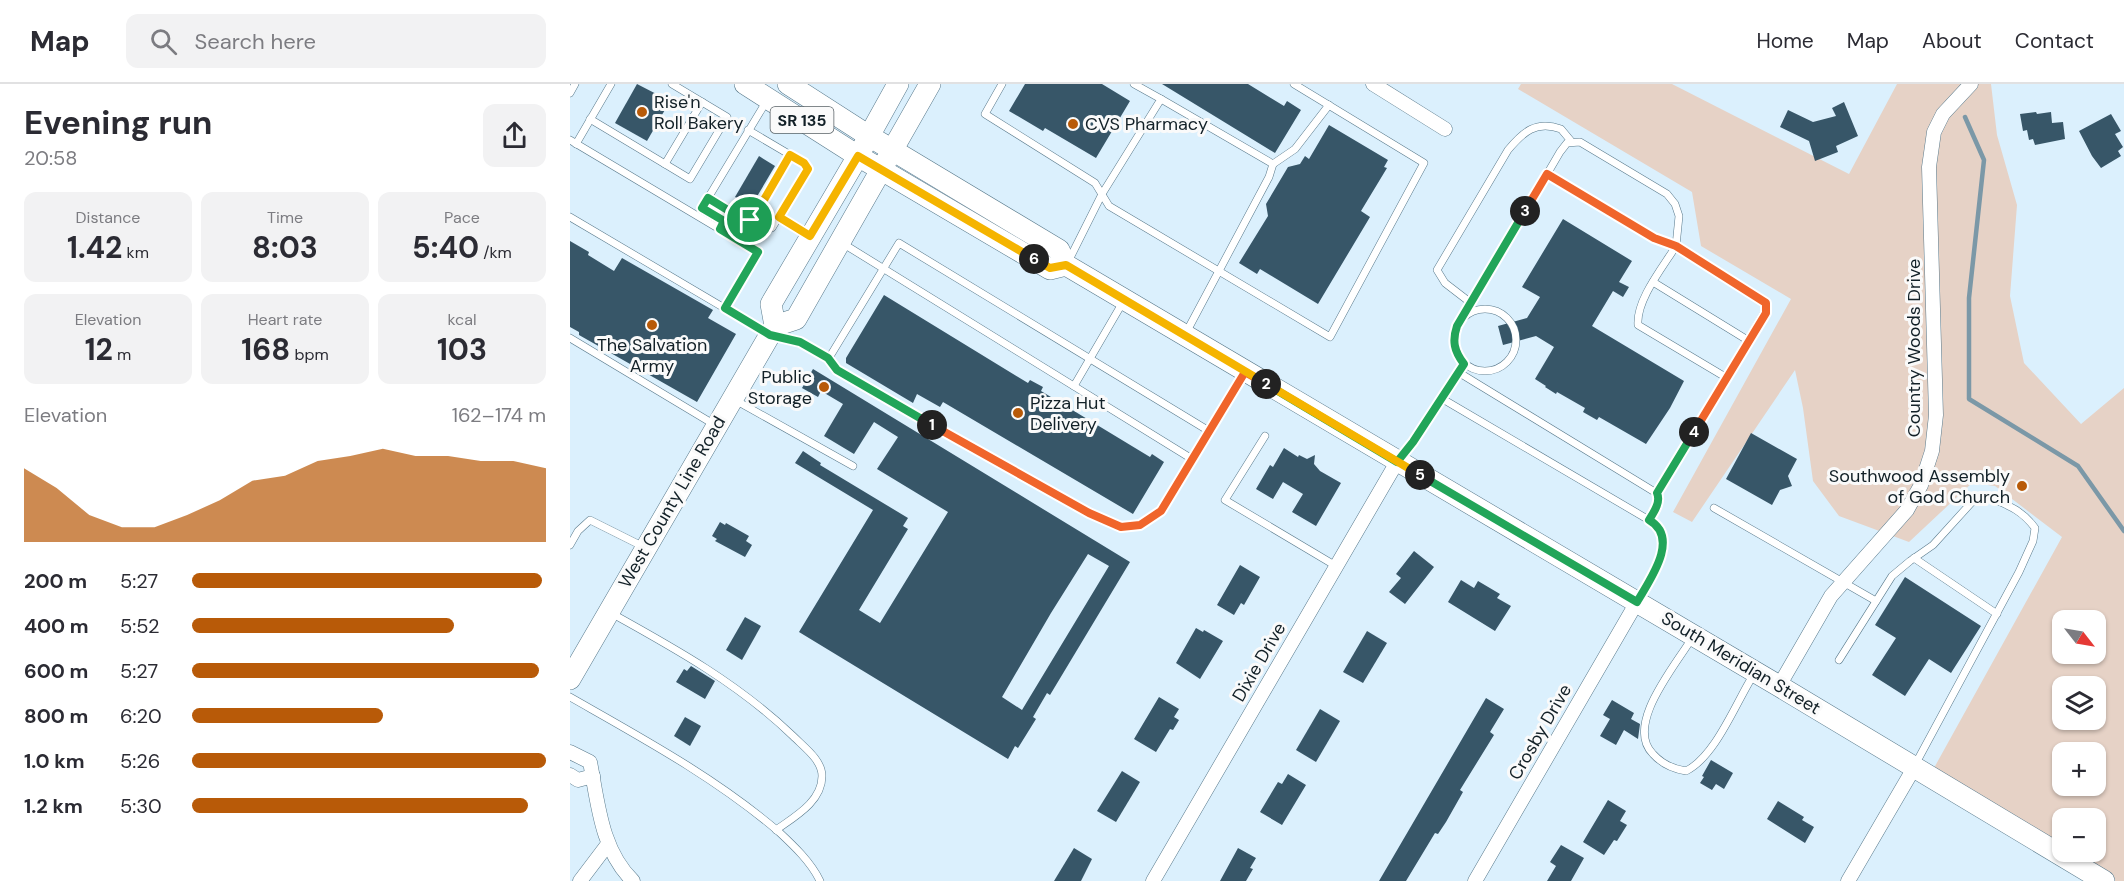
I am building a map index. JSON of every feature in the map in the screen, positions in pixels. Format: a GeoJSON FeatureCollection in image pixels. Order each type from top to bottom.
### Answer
{"type":"FeatureCollection","features":[{"type":"Feature","properties":{"kind":"main road","name":"SR 135"},"geometry":{"type":"LineString","coordinates":[[745,84],[882,170]]}},
{"type":"Feature","properties":{"kind":"main road","name":"SR 135"},"geometry":{"type":"LineString","coordinates":[[788,84],[892,150]]}},
{"type":"Feature","properties":{"kind":"main road"},"geometry":{"type":"LineString","coordinates":[[898,84],[771,304],[772,330],[796,320],[930,84]]}},
{"type":"Feature","properties":{"kind":"main road","name":"South Meridian Street"},"geometry":{"type":"LineString","coordinates":[[892,150],[1059,250],[1066,265],[1694,635],[2104,881]]}},
{"type":"Feature","properties":{"kind":"main road","name":"South Meridian Street"},"geometry":{"type":"LineString","coordinates":[[882,170],[1050,268],[1066,265]]}},
{"type":"Feature","properties":{"kind":"main road","name":"West County Line Road"},"geometry":{"type":"LineString","coordinates":[[570,679],[772,330]]}},
{"type":"Feature","properties":{"kind":"street"},"geometry":{"type":"LineString","coordinates":[[1373,84],[1445,129]]}},
{"type":"Feature","properties":{"kind":"street","name":"Country Woods Drive"},"geometry":{"type":"LineString","coordinates":[[1779,686],[1831,596],[1907,510],[1921,485],[1932,451],[1936,415],[1929,167],[1934,132],[1943,114],[1971,84]]}},
{"type":"Feature","properties":{"kind":"street","name":"Dixie Drive"},"geometry":{"type":"LineString","coordinates":[[1153,881],[1397,462]]}},
{"type":"Feature","properties":{"kind":"street","name":"Crosby Drive"},"geometry":{"type":"LineString","coordinates":[[1475,881],[1637,602]]}},
{"type":"Feature","properties":{"kind":"street"},"geometry":{"type":"LineString","coordinates":[[570,752],[590,762],[608,844],[618,864],[633,881]]}},
{"type":"Feature","properties":{"kind":"street"},"geometry":{"type":"LineString","coordinates":[[1848,881],[1914,768]]}},
{"type":"Feature","properties":{"kind":"street"},"geometry":{"type":"LineString","coordinates":[[570,775],[578,780],[593,776]]}},
{"type":"Feature","properties":{"kind":"street"},"geometry":{"type":"LineString","coordinates":[[580,881],[608,844]]}},
{"type":"Feature","properties":{"kind":"lane"},"geometry":{"type":"LineString","coordinates":[[570,93],[575,84]]}},
{"type":"Feature","properties":{"kind":"lane"},"geometry":{"type":"LineString","coordinates":[[611,84],[573,142],[758,252],[725,308]]}},
{"type":"Feature","properties":{"kind":"lane"},"geometry":{"type":"LineString","coordinates":[[590,119],[690,178],[727,117],[672,84]]}},
{"type":"Feature","properties":{"kind":"lane"},"geometry":{"type":"LineString","coordinates":[[1002,84],[985,114],[1095,183],[1109,206],[1330,337],[1424,163],[1294,84]]}},
{"type":"Feature","properties":{"kind":"lane"},"geometry":{"type":"LineString","coordinates":[[1134,84],[1273,164]]}},
{"type":"Feature","properties":{"kind":"lane"},"geometry":{"type":"LineString","coordinates":[[748,130],[804,163],[808,169],[772,228],[744,232],[702,208],[748,130],[768,98]]}},
{"type":"Feature","properties":{"kind":"lane"},"geometry":{"type":"LineString","coordinates":[[1066,265],[1102,194],[1161,99]]}},
{"type":"Feature","properties":{"kind":"lane"},"geometry":{"type":"LineString","coordinates":[[666,164],[702,102]]}},
{"type":"Feature","properties":{"kind":"lane"},"geometry":{"type":"LineString","coordinates":[[1185,335],[1269,177],[1273,164],[1295,149],[1329,105]]}},
{"type":"Feature","properties":{"kind":"lane"},"geometry":{"type":"LineString","coordinates":[[1471,303],[1445,283],[1437,270],[1508,150],[1522,134],[1539,125],[1561,129],[1571,141]]}},
{"type":"Feature","properties":{"kind":"lane"},"geometry":{"type":"LineString","coordinates":[[1463,318],[1481,309],[1491,309],[1501,313],[1509,320],[1516,339],[1515,349],[1510,359],[1493,370],[1473,369],[1464,364],[1457,356],[1454,346],[1457,326],[1563,146],[1571,141],[1580,141],[1668,194],[1679,216],[1676,246],[1637,313],[1638,325],[1727,378]]}},
{"type":"Feature","properties":{"kind":"lane"},"geometry":{"type":"LineString","coordinates":[[708,198],[744,220],[750,220],[754,217],[790,155]]}},
{"type":"Feature","properties":{"kind":"lane"},"geometry":{"type":"LineString","coordinates":[[1547,174],[1654,238],[1676,246],[1766,303],[1766,313],[1657,493]]}},
{"type":"Feature","properties":{"kind":"lane"},"geometry":{"type":"LineString","coordinates":[[570,217],[725,308],[800,342],[828,358],[837,370],[917,417],[1089,513],[1121,527],[1140,525],[1161,511],[1245,372]]}},
{"type":"Feature","properties":{"kind":"lane"},"geometry":{"type":"LineString","coordinates":[[779,217],[810,236]]}},
{"type":"Feature","properties":{"kind":"lane"},"geometry":{"type":"LineString","coordinates":[[720,229],[724,221]]}},
{"type":"Feature","properties":{"kind":"lane"},"geometry":{"type":"LineString","coordinates":[[840,242],[1192,459]]}},
{"type":"Feature","properties":{"kind":"lane"},"geometry":{"type":"LineString","coordinates":[[828,358],[899,243],[1209,431]]}},
{"type":"Feature","properties":{"kind":"lane"},"geometry":{"type":"LineString","coordinates":[[1653,282],[1749,341]]}},
{"type":"Feature","properties":{"kind":"lane"},"geometry":{"type":"LineString","coordinates":[[1074,386],[1124,299]]}},
{"type":"Feature","properties":{"kind":"lane"},"geometry":{"type":"LineString","coordinates":[[570,338],[717,426]]}},
{"type":"Feature","properties":{"kind":"lane"},"geometry":{"type":"LineString","coordinates":[[1397,462],[1413,442],[1464,364]]}},
{"type":"Feature","properties":{"kind":"lane"},"geometry":{"type":"LineString","coordinates":[[1458,372],[1657,493],[1658,503],[1649,520]]}},
{"type":"Feature","properties":{"kind":"lane"},"geometry":{"type":"LineString","coordinates":[[1441,398],[1654,523],[1660,534],[1662,556],[1637,602]]}},
{"type":"Feature","properties":{"kind":"lane"},"geometry":{"type":"LineString","coordinates":[[732,399],[853,466]]}},
{"type":"Feature","properties":{"kind":"lane"},"geometry":{"type":"LineString","coordinates":[[1265,436],[1225,500],[1336,566]]}},
{"type":"Feature","properties":{"kind":"lane"},"geometry":{"type":"LineString","coordinates":[[1839,660],[1892,576],[1914,558],[1934,546],[1972,502],[1986,496],[2026,515],[2035,528],[2033,541],[1997,614],[1914,768]]}},
{"type":"Feature","properties":{"kind":"lane"},"geometry":{"type":"LineString","coordinates":[[1714,508],[1876,601]]}},
{"type":"Feature","properties":{"kind":"lane"},"geometry":{"type":"LineString","coordinates":[[570,545],[578,531],[590,520],[646,548]]}},
{"type":"Feature","properties":{"kind":"lane"},"geometry":{"type":"LineString","coordinates":[[1914,558],[1997,614]]}},
{"type":"Feature","properties":{"kind":"lane"},"geometry":{"type":"LineString","coordinates":[[609,612],[722,678],[761,706],[821,766],[822,779],[809,806],[776,830]]}},
{"type":"Feature","properties":{"kind":"lane"},"geometry":{"type":"LineString","coordinates":[[1694,635],[1654,697],[1647,713],[1647,744],[1650,751],[1661,762],[1675,769],[1686,771],[1702,759],[1725,726],[1755,672]]}},
{"type":"Feature","properties":{"kind":"lane"},"geometry":{"type":"LineString","coordinates":[[570,697],[700,774],[757,814],[796,848],[817,873],[820,881]]}},
{"type":"Feature","properties":{"kind":"shaded area"},"geometry":{"type":"Polygon","coordinates":[[[1521,84],[1672,84],[1849,174],[1897,84],[1991,84],[1997,135],[2017,205],[2010,296],[2024,363],[2081,424],[2124,388],[2124,881],[2103,881],[2071,862],[2106,862],[2106,808],[2052,808],[2052,851],[1929,777],[2062,537],[1995,486],[1972,483],[1909,542],[1839,516],[1813,481],[1803,408],[1795,370],[1692,522],[1673,512],[1791,299],[1701,246],[1692,192],[1518,89],[1521,84]]]}},
{"type":"Feature","properties":{"kind":"building","name":"Rise'n Roll Bakery"},"geometry":{"type":"Polygon","coordinates":[[[637,84],[670,101],[647,141],[615,123],[637,84]]]}},
{"type":"Feature","properties":{"kind":"building","name":"CVS Pharmacy"},"geometry":{"type":"Polygon","coordinates":[[[1025,84],[1102,84],[1130,101],[1096,158],[1045,128],[1043,131],[1009,111],[1025,84]]]}},
{"type":"Feature","properties":{"kind":"building"},"geometry":{"type":"Polygon","coordinates":[[[1162,84],[1248,84],[1284,106],[1287,101],[1301,110],[1275,153],[1162,84]]]}},
{"type":"Feature","properties":{"kind":"building"},"geometry":{"type":"Polygon","coordinates":[[[1844,102],[1858,136],[1836,146],[1838,152],[1815,161],[1809,141],[1780,127],[1788,110],[1813,122],[1836,116],[1832,108],[1844,102]]]}},
{"type":"Feature","properties":{"kind":"building"},"geometry":{"type":"Polygon","coordinates":[[[2036,112],[2037,114],[2051,112],[2052,123],[2063,122],[2065,139],[2035,145],[2033,139],[2029,140],[2027,130],[2023,131],[2020,114],[2036,112]]]}},
{"type":"Feature","properties":{"kind":"building"},"geometry":{"type":"Polygon","coordinates":[[[2111,114],[2121,131],[2115,134],[2123,147],[2118,151],[2121,156],[2101,168],[2079,131],[2111,114]]]}},
{"type":"Feature","properties":{"kind":"building"},"geometry":{"type":"Polygon","coordinates":[[[1329,125],[1388,160],[1384,167],[1387,168],[1361,211],[1370,217],[1318,304],[1260,269],[1257,274],[1239,263],[1268,216],[1266,204],[1288,167],[1300,164],[1305,156],[1309,159],[1329,125]]]}},
{"type":"Feature","properties":{"kind":"building"},"geometry":{"type":"Polygon","coordinates":[[[759,156],[775,166],[752,205],[735,197],[759,156]]]}},
{"type":"Feature","properties":{"kind":"building"},"geometry":{"type":"Polygon","coordinates":[[[1563,219],[1632,261],[1619,282],[1629,287],[1623,297],[1613,291],[1592,326],[1684,381],[1670,408],[1646,444],[1599,417],[1597,420],[1583,412],[1585,408],[1557,392],[1556,394],[1535,379],[1554,347],[1536,336],[1503,345],[1498,326],[1527,318],[1540,297],[1522,287],[1563,219]]]}},
{"type":"Feature","properties":{"kind":"building","name":"The Salvation Army"},"geometry":{"type":"Polygon","coordinates":[[[570,241],[614,271],[622,258],[713,310],[708,318],[736,334],[697,402],[579,335],[579,332],[570,327],[570,241]]]}},
{"type":"Feature","properties":{"kind":"building"},"geometry":{"type":"Polygon","coordinates":[[[884,295],[1028,383],[1030,380],[1043,387],[1041,391],[1150,457],[1152,454],[1164,462],[1133,514],[943,402],[940,407],[917,394],[913,403],[846,363],[846,358],[884,295]]]}},
{"type":"Feature","properties":{"kind":"building"},"geometry":{"type":"Polygon","coordinates":[[[813,369],[1130,562],[1050,695],[1047,693],[1033,717],[1036,719],[1018,748],[1015,746],[1008,759],[799,632],[873,510],[795,463],[803,451],[821,463],[820,465],[908,518],[903,526],[908,529],[859,610],[880,623],[948,512],[877,469],[898,437],[874,422],[854,454],[824,436],[843,404],[821,391],[818,397],[802,388],[813,369]],[[1088,554],[1002,697],[1022,710],[1109,566],[1088,554]]]}},
{"type":"Feature","properties":{"kind":"building"},"geometry":{"type":"Polygon","coordinates":[[[1751,433],[1797,459],[1788,476],[1792,486],[1780,490],[1772,505],[1726,479],[1751,433]]]}},
{"type":"Feature","properties":{"kind":"building"},"geometry":{"type":"Polygon","coordinates":[[[1284,448],[1298,457],[1299,455],[1307,459],[1315,455],[1314,464],[1320,471],[1341,483],[1316,526],[1292,512],[1303,494],[1283,482],[1273,499],[1256,489],[1270,465],[1273,467],[1284,448]]]}},
{"type":"Feature","properties":{"kind":"building"},"geometry":{"type":"Polygon","coordinates":[[[720,522],[749,536],[746,541],[752,545],[745,557],[715,541],[717,539],[712,536],[720,522]]]}},
{"type":"Feature","properties":{"kind":"building"},"geometry":{"type":"Polygon","coordinates":[[[1414,551],[1434,567],[1405,604],[1389,592],[1401,578],[1396,574],[1414,551]]]}},
{"type":"Feature","properties":{"kind":"building"},"geometry":{"type":"Polygon","coordinates":[[[1240,565],[1260,577],[1244,605],[1241,603],[1234,615],[1217,605],[1240,565]]]}},
{"type":"Feature","properties":{"kind":"building"},"geometry":{"type":"Polygon","coordinates":[[[1905,577],[1981,626],[1951,673],[1929,659],[1905,696],[1872,675],[1896,638],[1875,625],[1905,577]]]}},
{"type":"Feature","properties":{"kind":"building"},"geometry":{"type":"Polygon","coordinates":[[[1461,580],[1474,588],[1478,581],[1500,594],[1497,598],[1511,606],[1495,631],[1448,602],[1461,580]]]}},
{"type":"Feature","properties":{"kind":"building"},"geometry":{"type":"Polygon","coordinates":[[[745,617],[761,626],[742,660],[726,650],[745,617]]]}},
{"type":"Feature","properties":{"kind":"building"},"geometry":{"type":"Polygon","coordinates":[[[1196,628],[1223,641],[1200,679],[1176,663],[1196,628]]]}},
{"type":"Feature","properties":{"kind":"building"},"geometry":{"type":"Polygon","coordinates":[[[1367,631],[1387,643],[1363,683],[1343,672],[1367,631]]]}},
{"type":"Feature","properties":{"kind":"building"},"geometry":{"type":"Polygon","coordinates":[[[691,666],[715,681],[705,699],[676,682],[684,669],[687,671],[691,666]]]}},
{"type":"Feature","properties":{"kind":"building"},"geometry":{"type":"Polygon","coordinates":[[[1159,697],[1179,709],[1174,717],[1179,720],[1173,730],[1170,729],[1156,752],[1134,739],[1159,697]]]}},
{"type":"Feature","properties":{"kind":"building"},"geometry":{"type":"Polygon","coordinates":[[[1486,698],[1504,709],[1490,732],[1494,735],[1460,790],[1463,792],[1446,822],[1438,834],[1435,833],[1406,881],[1379,881],[1486,698]]]}},
{"type":"Feature","properties":{"kind":"building"},"geometry":{"type":"Polygon","coordinates":[[[1612,700],[1634,713],[1631,719],[1640,724],[1638,739],[1624,730],[1616,745],[1600,736],[1610,719],[1603,715],[1612,700]]]}},
{"type":"Feature","properties":{"kind":"building"},"geometry":{"type":"Polygon","coordinates":[[[1320,709],[1340,721],[1316,762],[1296,750],[1320,709]]]}},
{"type":"Feature","properties":{"kind":"building"},"geometry":{"type":"Polygon","coordinates":[[[685,717],[701,726],[690,746],[674,736],[685,717]]]}},
{"type":"Feature","properties":{"kind":"building"},"geometry":{"type":"Polygon","coordinates":[[[1711,760],[1733,773],[1724,789],[1716,784],[1712,790],[1700,783],[1711,760]]]}},
{"type":"Feature","properties":{"kind":"building"},"geometry":{"type":"Polygon","coordinates":[[[1122,771],[1140,782],[1116,822],[1097,811],[1122,771]]]}},
{"type":"Feature","properties":{"kind":"building"},"geometry":{"type":"Polygon","coordinates":[[[1288,774],[1306,785],[1282,825],[1260,812],[1278,782],[1282,784],[1288,774]]]}},
{"type":"Feature","properties":{"kind":"building"},"geometry":{"type":"Polygon","coordinates":[[[1608,800],[1626,811],[1620,821],[1627,825],[1604,855],[1583,842],[1608,800]]]}},
{"type":"Feature","properties":{"kind":"building"},"geometry":{"type":"Polygon","coordinates":[[[1778,801],[1804,817],[1802,820],[1814,827],[1805,843],[1767,819],[1778,801]]]}},
{"type":"Feature","properties":{"kind":"building"},"geometry":{"type":"Polygon","coordinates":[[[1561,845],[1584,858],[1571,881],[1547,881],[1556,866],[1550,862],[1561,845]]]}},
{"type":"Feature","properties":{"kind":"building"},"geometry":{"type":"Polygon","coordinates":[[[1074,848],[1092,859],[1081,881],[1054,881],[1074,848]]]}},
{"type":"Feature","properties":{"kind":"building"},"geometry":{"type":"Polygon","coordinates":[[[1238,848],[1256,858],[1250,868],[1253,869],[1246,881],[1220,881],[1238,848]]]}},
{"type":"Feature","properties":{"kind":"waterway"},"geometry":{"type":"LineString","coordinates":[[1965,117],[1984,160],[1969,298],[1969,399],[2078,466],[2124,531]]}},
{"type":"Feature","properties":{"kind":"place","name":"Rise'n Roll Bakery"},"geometry":{"type":"Point","coordinates":[642,112]}},
{"type":"Feature","properties":{"kind":"place","name":"CVS Pharmacy"},"geometry":{"type":"Point","coordinates":[1073,124]}},
{"type":"Feature","properties":{"kind":"place","name":"The Salvation Army"},"geometry":{"type":"Point","coordinates":[652,325]}},
{"type":"Feature","properties":{"kind":"place","name":"Public Storage"},"geometry":{"type":"Point","coordinates":[824,387]}},
{"type":"Feature","properties":{"kind":"place","name":"Pizza Hut Delivery"},"geometry":{"type":"Point","coordinates":[1018,413]}},
{"type":"Feature","properties":{"kind":"place","name":"Southwood Assembly of God Church"},"geometry":{"type":"Point","coordinates":[2022,486]}},
{"type":"Feature","properties":{"kind":"route"},"geometry":{"type":"LineString","coordinates":[[750,220],[744,220],[708,198],[702,208],[724,221],[720,229],[758,252],[725,308],[770,335],[800,342],[828,358],[837,370],[917,417],[1089,513],[1121,527],[1140,525],[1161,511],[1245,372],[1397,462],[1413,442],[1464,364],[1457,356],[1454,346],[1457,326],[1547,174],[1654,238],[1683,250],[1762,299],[1767,308],[1657,493],[1658,503],[1649,520],[1658,528],[1662,556],[1637,602],[1397,462],[1066,265],[1050,268],[858,156],[810,236],[779,217],[808,169],[804,163],[790,155],[754,217],[750,220]]}}]}
